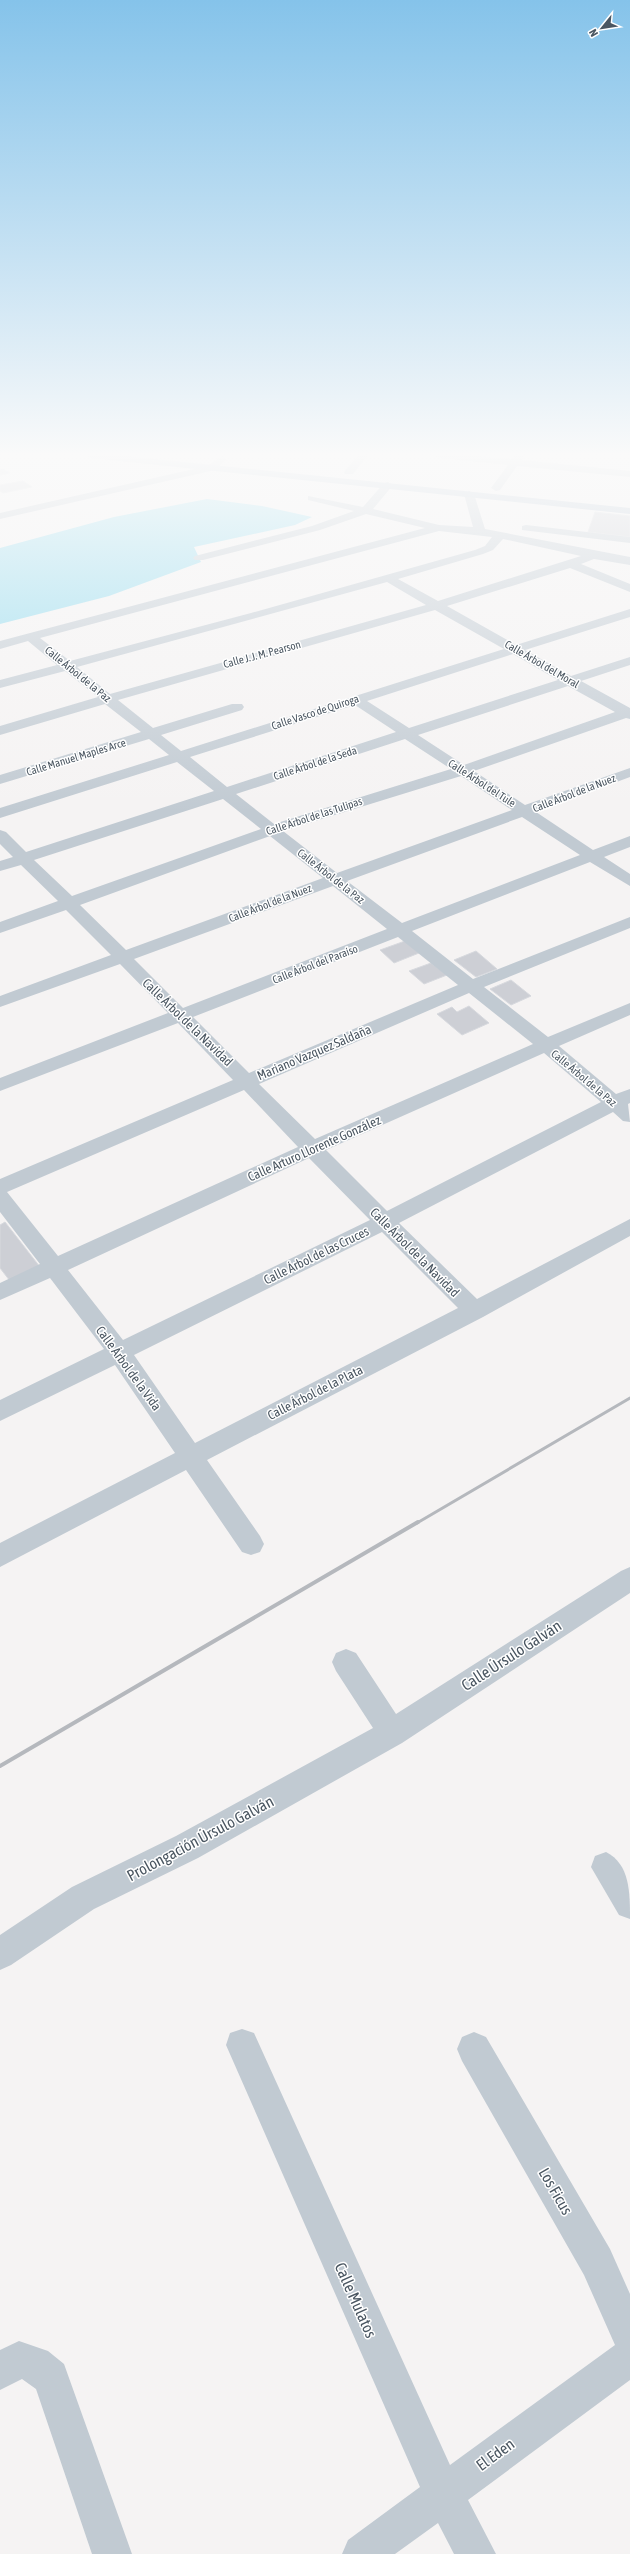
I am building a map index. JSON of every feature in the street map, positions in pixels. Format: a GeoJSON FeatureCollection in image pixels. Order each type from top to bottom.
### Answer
{"type":"FeatureCollection","features":[{"type":"Feature","properties":{"kind":"street"},"geometry":{"type":"LineString","coordinates":[[0,645],[266,574]]}},
{"type":"Feature","properties":{"kind":"street"},"geometry":{"type":"LineString","coordinates":[[0,684],[403,574]]}},
{"type":"Feature","properties":{"kind":"street","name":"Calle J. J. M. Pearson"},"geometry":{"type":"LineString","coordinates":[[0,731],[108,698],[439,605],[539,574]]}},
{"type":"Feature","properties":{"kind":"street"},"geometry":{"type":"LineString","coordinates":[[589,574],[630,588]]}},
{"type":"Feature","properties":{"kind":"street","name":"Calle Árbol del Moral"},"geometry":{"type":"LineString","coordinates":[[390,578],[629,713]]}},
{"type":"Feature","properties":{"kind":"street","name":"Calle Vasco de Quiroga"},"geometry":{"type":"LineString","coordinates":[[0,813],[515,648],[630,613]]}},
{"type":"Feature","properties":{"kind":"street","name":"Calle Árbol de la Paz"},"geometry":{"type":"LineString","coordinates":[[31,637],[225,793],[402,930],[546,1045],[622,1099],[630,1116]]}},
{"type":"Feature","properties":{"kind":"street","name":"Calle Árbol de la Seda"},"geometry":{"type":"LineString","coordinates":[[0,866],[630,661]]}},
{"type":"Feature","properties":{"kind":"street","name":"Calle Árbol del Tule"},"geometry":{"type":"LineString","coordinates":[[355,699],[461,771],[526,811],[630,881]]}},
{"type":"Feature","properties":{"kind":"street","name":"Calle Manuel Maples Arce"},"geometry":{"type":"LineString","coordinates":[[0,780],[237,706]]}},
{"type":"Feature","properties":{"kind":"street","name":"Calle Árbol de las Tulipas"},"geometry":{"type":"LineString","coordinates":[[0,928],[272,829],[380,794],[461,771],[629,713]]}},
{"type":"Feature","properties":{"kind":"street","name":"Calle Árbol de la Nuez"},"geometry":{"type":"LineString","coordinates":[[0,1002],[122,958],[334,878],[526,811],[630,772]]}},
{"type":"Feature","properties":{"kind":"street","name":"Calle Árbol de la Navidad"},"geometry":{"type":"LineString","coordinates":[[0,835],[69,902],[122,958],[247,1080],[384,1222],[475,1311]]}},
{"type":"Feature","properties":{"kind":"street","name":"Calle Árbol del Paraíso"},"geometry":{"type":"LineString","coordinates":[[0,1085],[630,842]]}},
{"type":"Feature","properties":{"kind":"street","name":"Mariano Vazquez Saldaña"},"geometry":{"type":"LineString","coordinates":[[0,1186],[471,986],[630,922]]}},
{"type":"Feature","properties":{"kind":"street","name":"Calle Arturo Llorente González"},"geometry":{"type":"LineString","coordinates":[[0,1292],[313,1148],[630,1008]]}},
{"type":"Feature","properties":{"kind":"street","name":"Calle Árbol de las Cruces"},"geometry":{"type":"LineString","coordinates":[[0,1411],[384,1222],[622,1099]]}},
{"type":"Feature","properties":{"kind":"street","name":"Calle Árbol de la Vida"},"geometry":{"type":"LineString","coordinates":[[0,1197],[119,1352],[191,1454],[251,1544]]}},
{"type":"Feature","properties":{"kind":"street","name":"Calle Árbol de la Plata"},"geometry":{"type":"LineString","coordinates":[[0,1556],[191,1454],[475,1311],[630,1228]]}},
{"type":"Feature","properties":{"kind":"street","name":"Calle Úrsulo Galván"},"geometry":{"type":"LineString","coordinates":[[392,1733],[630,1579]]}},
{"type":"Feature","properties":{"kind":"street"},"geometry":{"type":"LineString","coordinates":[[346,1662],[392,1733]]}},
{"type":"Feature","properties":{"kind":"street","name":"Prolongación Úrsulo Galván"},"geometry":{"type":"LineString","coordinates":[[5,1950],[83,1898],[187,1847],[392,1733]]}},
{"type":"Feature","properties":{"kind":"street"},"geometry":{"type":"LineString","coordinates":[[606,1867],[630,1904]]}},
{"type":"Feature","properties":{"kind":"street","name":"Calle Mulatos"},"geometry":{"type":"LineString","coordinates":[[242,2045],[443,2493],[476,2554]]}},
{"type":"Feature","properties":{"kind":"street","name":"Los Ficus"},"geometry":{"type":"LineString","coordinates":[[474,2049],[596,2262],[630,2337]]}},
{"type":"Feature","properties":{"kind":"street","name":"El Eden"},"geometry":{"type":"LineString","coordinates":[[362,2554],[630,2357]]}},
{"type":"Feature","properties":{"kind":"street"},"geometry":{"type":"LineString","coordinates":[[9,2365],[35,2364],[51,2377],[112,2554]]}},
{"type":"Feature","properties":{"kind":"water"},"geometry":{"type":"Polygon","coordinates":[[[0,574],[168,574],[109,596],[0,624],[0,574]]]}},
{"type":"Feature","properties":{"kind":"building"},"geometry":{"type":"Polygon","coordinates":[[[405,941],[419,953],[394,963],[380,950],[405,941]]]}},
{"type":"Feature","properties":{"kind":"building"},"geometry":{"type":"Polygon","coordinates":[[[476,951],[497,969],[476,977],[454,960],[476,951]]]}},
{"type":"Feature","properties":{"kind":"building"},"geometry":{"type":"Polygon","coordinates":[[[431,963],[447,975],[424,984],[409,971],[431,963]]]}},
{"type":"Feature","properties":{"kind":"building"},"geometry":{"type":"Polygon","coordinates":[[[511,980],[531,996],[511,1005],[490,989],[511,980]]]}},
{"type":"Feature","properties":{"kind":"building"},"geometry":{"type":"Polygon","coordinates":[[[469,1006],[489,1023],[462,1035],[437,1014],[452,1007],[457,1012],[469,1006]]]}},
{"type":"Feature","properties":{"kind":"building"},"geometry":{"type":"Polygon","coordinates":[[[5,1222],[40,1267],[10,1281],[0,1268],[0,1225],[5,1222]]]}},
{"type":"Feature","properties":{"kind":"railway"},"geometry":{"type":"LineString","coordinates":[[417,1523],[630,1398]]}},
{"type":"Feature","properties":{"kind":"railway"},"geometry":{"type":"LineString","coordinates":[[0,1766],[418,1522]]}}]}
